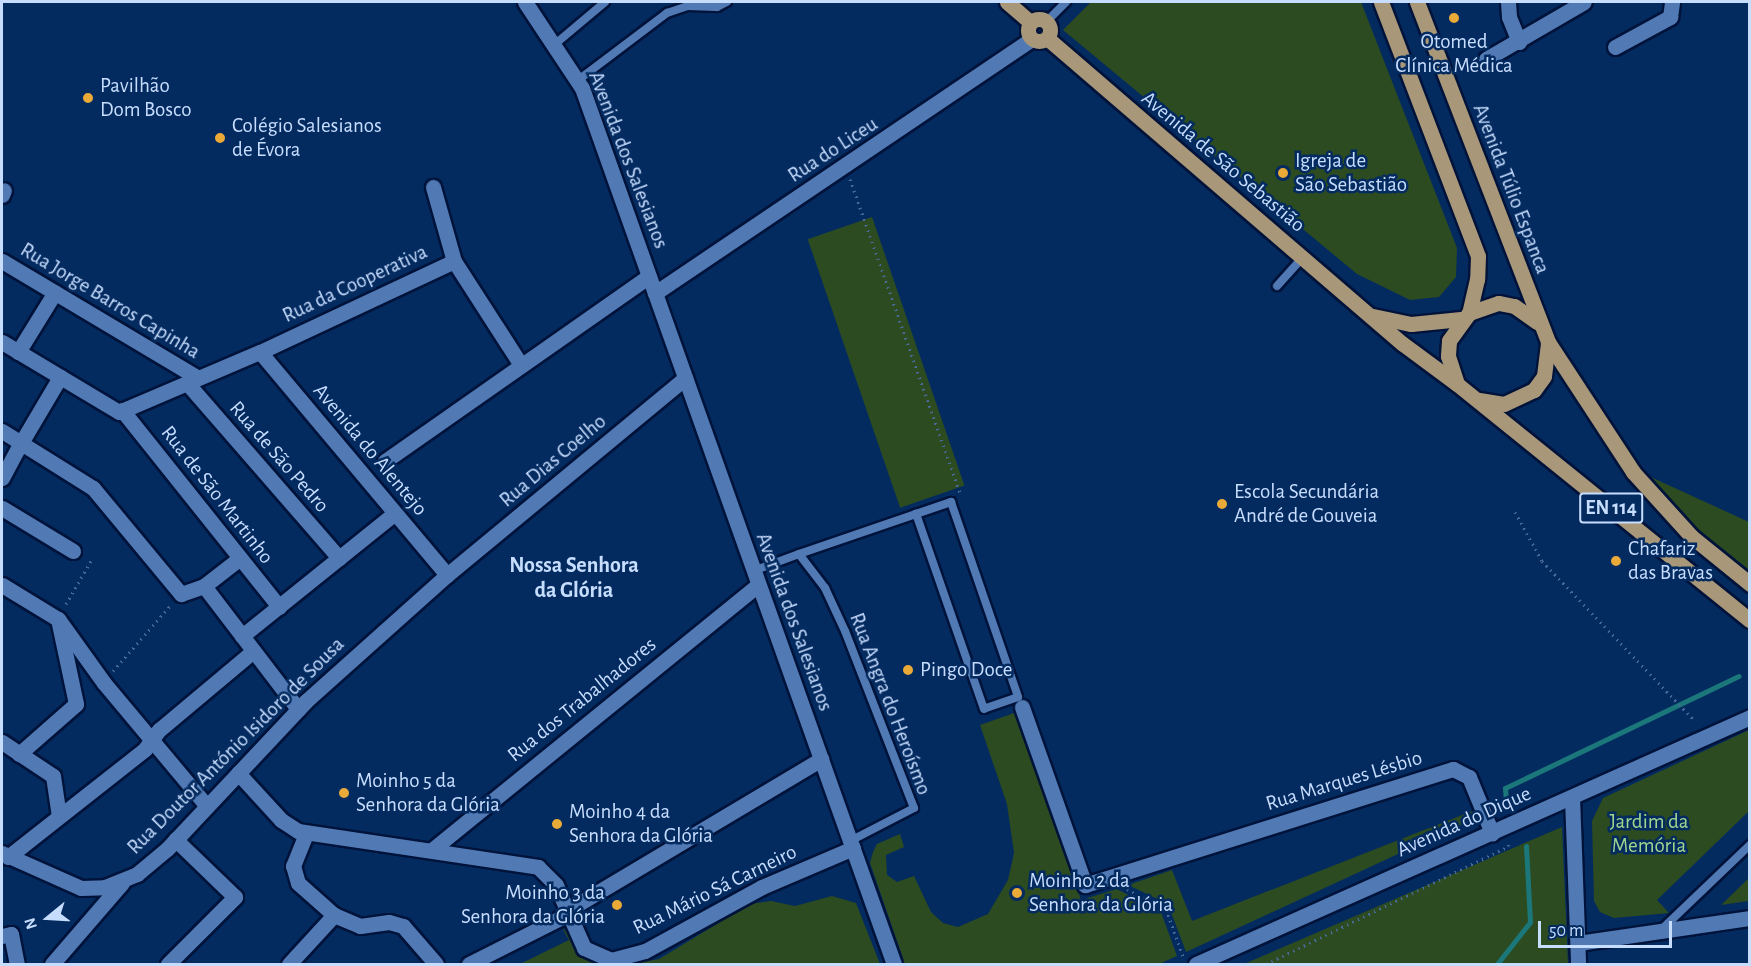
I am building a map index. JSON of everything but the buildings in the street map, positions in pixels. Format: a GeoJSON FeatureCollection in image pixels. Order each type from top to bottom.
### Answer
{"type":"FeatureCollection","features":[{"type":"Feature","properties":{"kind":"main road"},"geometry":{"type":"LineString","coordinates":[[1007,2],[1030,22]]}},
{"type":"Feature","properties":{"kind":"main road"},"geometry":{"type":"LineString","coordinates":[[1381,2],[1478,256],[1477,279],[1465,316],[1449,341],[1448,356],[1457,384],[1472,397],[1504,404],[1534,390],[1546,368],[1548,342]]}},
{"type":"Feature","properties":{"kind":"main road","name":"Avenida Túlio Espanca"},"geometry":{"type":"LineString","coordinates":[[1417,2],[1539,324],[1548,342],[1633,472],[1692,537],[1749,584]]}},
{"type":"Feature","properties":{"kind":"main road"},"geometry":{"type":"LineString","coordinates":[[1040,18],[1047,21],[1050,28],[1047,38],[1038,42],[1031,39],[1027,29],[1030,22],[1040,18]]}},
{"type":"Feature","properties":{"kind":"main road","name":"Avenida de São Sebastião"},"geometry":{"type":"LineString","coordinates":[[1047,38],[1303,257],[1457,384]]}},
{"type":"Feature","properties":{"kind":"main road","name":"Avenida Túlio Espanca"},"geometry":{"type":"LineString","coordinates":[[1465,316],[1498,303],[1514,306],[1539,324]]}},
{"type":"Feature","properties":{"kind":"main road","name":"Avenida de São Sebastião"},"geometry":{"type":"LineString","coordinates":[[1373,316],[1411,324],[1465,316]]}},
{"type":"Feature","properties":{"kind":"main road","name":"EN 114"},"geometry":{"type":"LineString","coordinates":[[1472,397],[1749,620]]}},
{"type":"Feature","properties":{"kind":"street","name":"Avenida dos Salesianos"},"geometry":{"type":"LineString","coordinates":[[525,2],[578,81],[894,964]]}},
{"type":"Feature","properties":{"kind":"street"},"geometry":{"type":"LineString","coordinates":[[1508,2],[1519,42]]}},
{"type":"Feature","properties":{"kind":"street"},"geometry":{"type":"LineString","coordinates":[[1486,59],[1519,42],[1584,2]]}},
{"type":"Feature","properties":{"kind":"street"},"geometry":{"type":"LineString","coordinates":[[1615,47],[1670,17],[1672,2]]}},
{"type":"Feature","properties":{"kind":"street","name":"Rua do Liceu"},"geometry":{"type":"LineString","coordinates":[[655,293],[1031,39]]}},
{"type":"Feature","properties":{"kind":"street"},"geometry":{"type":"LineString","coordinates":[[433,187],[454,261]]}},
{"type":"Feature","properties":{"kind":"street","name":"Rua Jorge Barros Capinha"},"geometry":{"type":"LineString","coordinates":[[2,261],[55,292],[192,381]]}},
{"type":"Feature","properties":{"kind":"street","name":"Rua da Cooperativa"},"geometry":{"type":"LineString","coordinates":[[122,410],[260,352],[454,261],[521,365]]}},
{"type":"Feature","properties":{"kind":"street"},"geometry":{"type":"LineString","coordinates":[[385,461],[649,276]]}},
{"type":"Feature","properties":{"kind":"street"},"geometry":{"type":"LineString","coordinates":[[18,352],[55,292]]}},
{"type":"Feature","properties":{"kind":"street"},"geometry":{"type":"LineString","coordinates":[[2,342],[119,412],[122,410]]}},
{"type":"Feature","properties":{"kind":"street","name":"Avenida do Alentejo"},"geometry":{"type":"LineString","coordinates":[[260,352],[447,575]]}},
{"type":"Feature","properties":{"kind":"street"},"geometry":{"type":"LineString","coordinates":[[2,478],[60,378]]}},
{"type":"Feature","properties":{"kind":"street","name":"Rua Dias Coelho"},"geometry":{"type":"LineString","coordinates":[[447,575],[685,378]]}},
{"type":"Feature","properties":{"kind":"street","name":"Rua de São Pedro"},"geometry":{"type":"LineString","coordinates":[[192,381],[339,558]]}},
{"type":"Feature","properties":{"kind":"street","name":"Rua de São Martinho"},"geometry":{"type":"LineString","coordinates":[[122,410],[279,607]]}},
{"type":"Feature","properties":{"kind":"street"},"geometry":{"type":"LineString","coordinates":[[2,431],[93,488],[181,594],[204,586],[240,558]]}},
{"type":"Feature","properties":{"kind":"street"},"geometry":{"type":"LineString","coordinates":[[2,508],[73,551]]}},
{"type":"Feature","properties":{"kind":"street"},"geometry":{"type":"LineString","coordinates":[[242,636],[395,513]]}},
{"type":"Feature","properties":{"kind":"street","name":"Rua Doutor António Isidoro de Sousa"},"geometry":{"type":"LineString","coordinates":[[5,855],[81,888],[122,883],[175,839],[298,709],[447,575]]}},
{"type":"Feature","properties":{"kind":"street","name":"Rua dos Trabalhadores"},"geometry":{"type":"LineString","coordinates":[[433,849],[756,578]]}},
{"type":"Feature","properties":{"kind":"street"},"geometry":{"type":"LineString","coordinates":[[2,585],[58,619],[104,682],[207,806]]}},
{"type":"Feature","properties":{"kind":"street"},"geometry":{"type":"LineString","coordinates":[[204,586],[298,709]]}},
{"type":"Feature","properties":{"kind":"street"},"geometry":{"type":"LineString","coordinates":[[19,754],[76,704],[58,619]]}},
{"type":"Feature","properties":{"kind":"street"},"geometry":{"type":"LineString","coordinates":[[5,855],[59,816],[153,741],[159,730],[253,651]]}},
{"type":"Feature","properties":{"kind":"street","name":"Rua Marques Lésbio"},"geometry":{"type":"LineString","coordinates":[[1022,706],[1084,885],[1453,769],[1469,777],[1492,833]]}},
{"type":"Feature","properties":{"kind":"street","name":"Avenida do Dique"},"geometry":{"type":"LineString","coordinates":[[1196,964],[1749,717]]}},
{"type":"Feature","properties":{"kind":"street"},"geometry":{"type":"LineString","coordinates":[[2,742],[53,776],[59,816]]}},
{"type":"Feature","properties":{"kind":"street"},"geometry":{"type":"LineString","coordinates":[[469,964],[570,917],[821,759]]}},
{"type":"Feature","properties":{"kind":"street"},"geometry":{"type":"LineString","coordinates":[[238,773],[281,819],[306,833],[293,866],[298,883],[334,915],[360,926],[389,922],[403,926],[436,964]]}},
{"type":"Feature","properties":{"kind":"street"},"geometry":{"type":"LineString","coordinates":[[1572,797],[1578,964]]}},
{"type":"Feature","properties":{"kind":"street","name":"Rua Mário Sá Carneiro"},"geometry":{"type":"LineString","coordinates":[[306,833],[433,849],[537,867],[556,885],[584,948],[611,960],[645,951],[762,887],[851,845]]}},
{"type":"Feature","properties":{"kind":"street"},"geometry":{"type":"LineString","coordinates":[[168,964],[235,897],[175,839]]}},
{"type":"Feature","properties":{"kind":"street"},"geometry":{"type":"LineString","coordinates":[[52,964],[122,883]]}},
{"type":"Feature","properties":{"kind":"street"},"geometry":{"type":"LineString","coordinates":[[290,962],[334,915]]}},
{"type":"Feature","properties":{"kind":"street"},"geometry":{"type":"LineString","coordinates":[[1578,943],[1749,918]]}},
{"type":"Feature","properties":{"kind":"street"},"geometry":{"type":"LineString","coordinates":[[2,936],[11,934],[17,964]]}},
{"type":"Feature","properties":{"kind":"lane"},"geometry":{"type":"LineString","coordinates":[[554,45],[605,2]]}},
{"type":"Feature","properties":{"kind":"lane"},"geometry":{"type":"LineString","coordinates":[[578,81],[667,13],[687,6],[717,7],[728,2]]}},
{"type":"Feature","properties":{"kind":"lane"},"geometry":{"type":"LineString","coordinates":[[1047,21],[1066,2]]}},
{"type":"Feature","properties":{"kind":"lane"},"geometry":{"type":"LineString","coordinates":[[1277,286],[1303,257]]}},
{"type":"Feature","properties":{"kind":"lane"},"geometry":{"type":"LineString","coordinates":[[756,578],[799,554],[951,502],[1018,697],[984,709],[916,514]]}},
{"type":"Feature","properties":{"kind":"lane","name":"Rua Angra do Heroísmo"},"geometry":{"type":"LineString","coordinates":[[799,554],[825,588],[845,631],[914,808],[851,845]]}},
{"type":"Feature","properties":{"kind":"lane"},"geometry":{"type":"LineString","coordinates":[[1660,931],[1749,844]]}},
{"type":"Feature","properties":{"kind":"path"},"geometry":{"type":"LineString","coordinates":[[845,166],[962,499]]}},
{"type":"Feature","properties":{"kind":"path"},"geometry":{"type":"LineString","coordinates":[[1515,512],[1542,561],[1693,718]]}},
{"type":"Feature","properties":{"kind":"path"},"geometry":{"type":"LineString","coordinates":[[58,619],[92,559]]}},
{"type":"Feature","properties":{"kind":"path"},"geometry":{"type":"LineString","coordinates":[[104,682],[181,594]]}},
{"type":"Feature","properties":{"kind":"path"},"geometry":{"type":"LineString","coordinates":[[1266,964],[1509,846]]}},
{"type":"Feature","properties":{"kind":"path"},"geometry":{"type":"LineString","coordinates":[[1118,874],[1122,886],[1166,909],[1183,956]]}},
{"type":"Feature","properties":{"kind":"green space"},"geometry":{"type":"Polygon","coordinates":[[[1091,2],[1361,2],[1457,248],[1456,277],[1439,297],[1410,300],[1357,274],[1063,30],[1091,2]]]}},
{"type":"Feature","properties":{"kind":"green space"},"geometry":{"type":"Polygon","coordinates":[[[872,217],[964,486],[900,508],[808,239],[872,217]]]}},
{"type":"Feature","properties":{"kind":"green space"},"geometry":{"type":"Polygon","coordinates":[[[1642,473],[1749,522],[1749,576],[1699,531],[1642,473]]]}},
{"type":"Feature","properties":{"kind":"green space"},"geometry":{"type":"Polygon","coordinates":[[[1017,712],[1081,900],[1117,889],[1161,912],[1177,956],[1159,964],[905,964],[870,863],[873,852],[877,844],[900,834],[904,847],[886,855],[887,875],[897,882],[914,876],[931,912],[943,923],[958,927],[988,914],[1008,880],[1014,853],[1007,804],[980,725],[1017,712]]]}},
{"type":"Feature","properties":{"kind":"green space","name":"Jardim da Memória"},"geometry":{"type":"Polygon","coordinates":[[[1749,730],[1749,811],[1657,900],[1669,913],[1614,918],[1600,912],[1594,901],[1592,821],[1603,798],[1749,730]]]}},
{"type":"Feature","properties":{"kind":"green space"},"geometry":{"type":"Polygon","coordinates":[[[1475,810],[1478,817],[1186,952],[1168,904],[1128,885],[1172,870],[1192,921],[1475,810]]]}},
{"type":"Feature","properties":{"kind":"green space"},"geometry":{"type":"Polygon","coordinates":[[[1562,827],[1568,964],[1244,964],[1562,827]]]}},
{"type":"Feature","properties":{"kind":"green space","name":"Jardim da Memória"},"geometry":{"type":"Polygon","coordinates":[[[1749,878],[1749,901],[1721,905],[1749,878]]]}},
{"type":"Feature","properties":{"kind":"green space"},"geometry":{"type":"Polygon","coordinates":[[[832,896],[856,903],[880,964],[632,964],[659,959],[750,904],[771,901],[795,906],[832,896]]]}},
{"type":"Feature","properties":{"kind":"green space"},"geometry":{"type":"Polygon","coordinates":[[[561,926],[589,958],[601,964],[520,964],[569,940],[561,926]]]}},
{"type":"Feature","properties":{"kind":"waterway"},"geometry":{"type":"LineString","coordinates":[[1506,800],[1505,788],[1739,676]]}},
{"type":"Feature","properties":{"kind":"waterway"},"geometry":{"type":"LineString","coordinates":[[1497,964],[1530,922],[1526,846]]}},
{"type":"Feature","properties":{"kind":"place","name":"Otomed Clínica Médica"},"geometry":{"type":"Point","coordinates":[1454,18]}},
{"type":"Feature","properties":{"kind":"place","name":"Pavilhão Dom Bosco"},"geometry":{"type":"Point","coordinates":[88,98]}},
{"type":"Feature","properties":{"kind":"place","name":"Colégio Salesianos de Évora"},"geometry":{"type":"Point","coordinates":[220,138]}},
{"type":"Feature","properties":{"kind":"place","name":"Igreja de São Sebastião"},"geometry":{"type":"Point","coordinates":[1283,173]}},
{"type":"Feature","properties":{"kind":"place","name":"Escola Secundária André de Gouveia"},"geometry":{"type":"Point","coordinates":[1222,504]}},
{"type":"Feature","properties":{"kind":"place","name":"Chafariz das Bravas"},"geometry":{"type":"Point","coordinates":[1616,561]}},
{"type":"Feature","properties":{"kind":"place","name":"Pingo Doce"},"geometry":{"type":"Point","coordinates":[908,670]}},
{"type":"Feature","properties":{"kind":"place","name":"Moinho 5 da Senhora da Glória"},"geometry":{"type":"Point","coordinates":[344,793]}},
{"type":"Feature","properties":{"kind":"place","name":"Moinho 4 da Senhora da Glória"},"geometry":{"type":"Point","coordinates":[557,824]}},
{"type":"Feature","properties":{"kind":"place","name":"Moinho 2 da Senhora da Glória"},"geometry":{"type":"Point","coordinates":[1017,893]}},
{"type":"Feature","properties":{"kind":"place","name":"Moinho 3 da Senhora da Glória"},"geometry":{"type":"Point","coordinates":[617,905]}},
{"type":"Feature","properties":{"kind":"district","name":"Nossa Senhora da Glória"},"geometry":{"type":"Point","coordinates":[574,578]}}]}
